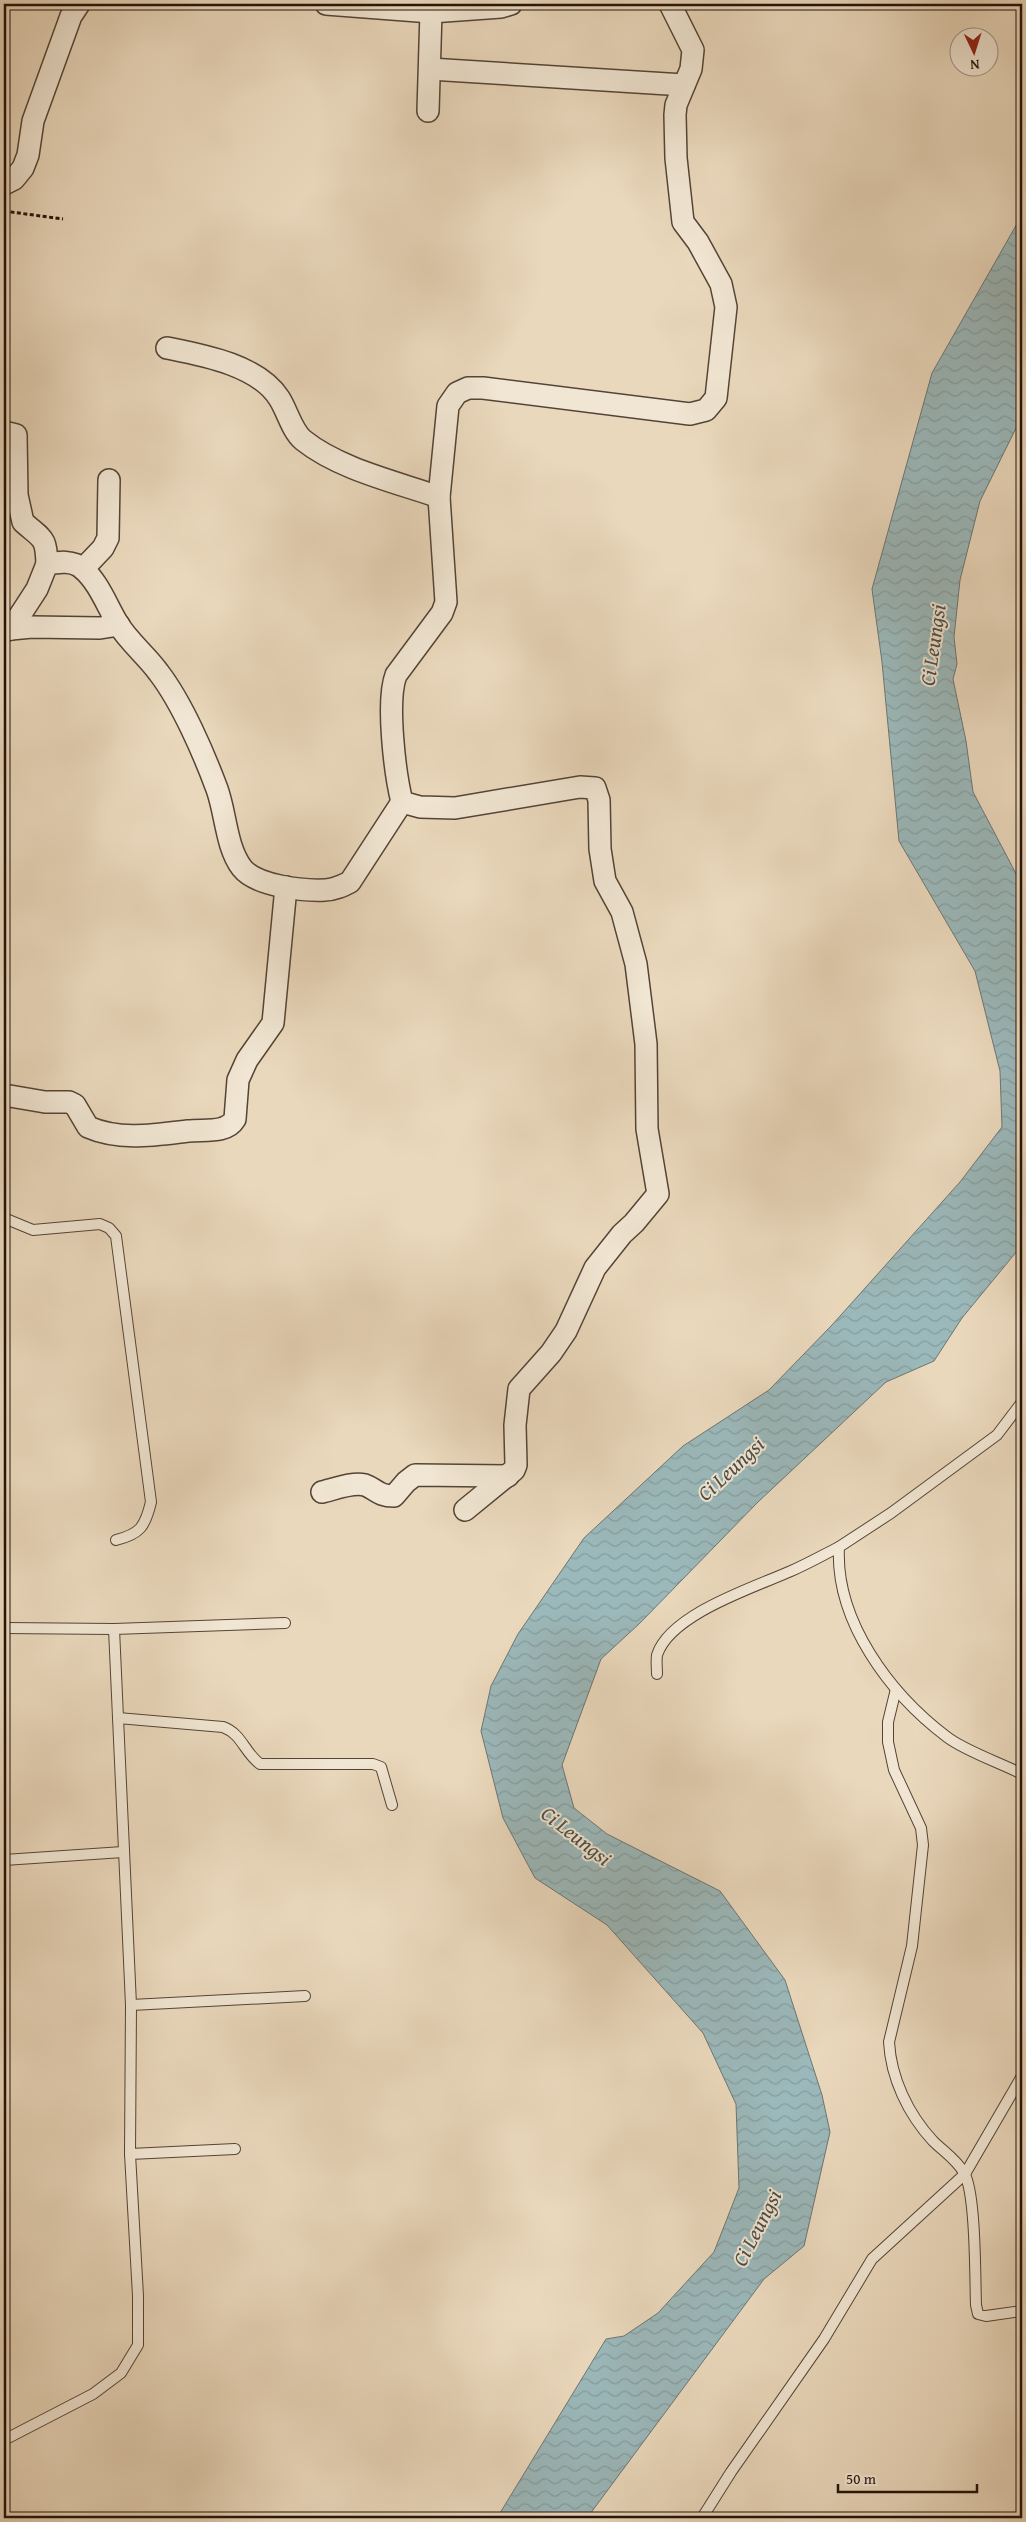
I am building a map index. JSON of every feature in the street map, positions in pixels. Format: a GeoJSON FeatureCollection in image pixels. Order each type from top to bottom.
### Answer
{"type":"FeatureCollection","features":[{"type":"Feature","properties":{"kind":"street"},"geometry":{"type":"LineString","coordinates":[[4,184],[14,179],[23,168],[28,155],[33,121],[71,16],[79,4]]}},
{"type":"Feature","properties":{"kind":"street"},"geometry":{"type":"LineString","coordinates":[[326,4],[431,12],[501,7],[511,4]]}},
{"type":"Feature","properties":{"kind":"street"},"geometry":{"type":"LineString","coordinates":[[47,564],[74,564],[84,569],[119,625],[160,675],[189,725],[217,790],[230,841],[241,867],[258,880],[286,887],[325,890],[339,888],[350,882],[402,802],[390,709],[392,685],[396,675],[442,614],[446,602],[440,497],[448,406],[457,393],[468,388],[690,414],[706,410],[716,398],[726,307],[724,293],[698,242],[683,222],[676,158],[675,115],[676,105],[690,69],[693,50],[670,4]]}},
{"type":"Feature","properties":{"kind":"street"},"geometry":{"type":"LineString","coordinates":[[428,111],[431,12]]}},
{"type":"Feature","properties":{"kind":"street"},"geometry":{"type":"LineString","coordinates":[[430,69],[684,85]]}},
{"type":"Feature","properties":{"kind":"street"},"geometry":{"type":"LineString","coordinates":[[167,348],[236,365],[264,383],[278,396],[301,439],[339,462],[440,497]]}},
{"type":"Feature","properties":{"kind":"street"},"geometry":{"type":"LineString","coordinates":[[4,432],[16,435],[17,495],[23,522],[42,537],[46,546],[47,564],[37,590],[8,630]]}},
{"type":"Feature","properties":{"kind":"street"},"geometry":{"type":"LineString","coordinates":[[84,569],[103,548],[108,538],[109,480]]}},
{"type":"Feature","properties":{"kind":"street"},"geometry":{"type":"LineString","coordinates":[[8,630],[32,627],[100,628],[119,625]]}},
{"type":"Feature","properties":{"kind":"street"},"geometry":{"type":"LineString","coordinates":[[402,802],[420,807],[455,808],[580,786],[595,788],[599,800],[600,849],[605,881],[622,912],[636,964],[646,1044],[648,1138],[658,1194],[595,1268],[566,1331],[551,1353],[518,1389],[515,1426],[516,1465],[508,1476],[465,1510]]}},
{"type":"Feature","properties":{"kind":"street"},"geometry":{"type":"LineString","coordinates":[[4,1095],[45,1102],[69,1102],[75,1104],[88,1127],[108,1134],[144,1136],[173,1134],[223,1129],[232,1124],[235,1119],[238,1080],[247,1060],[273,1023],[286,887]]}},
{"type":"Feature","properties":{"kind":"street"},"geometry":{"type":"LineString","coordinates":[[322,1492],[361,1485],[367,1486],[381,1495],[394,1496],[415,1475],[508,1476]]}},
{"type":"Feature","properties":{"kind":"lane"},"geometry":{"type":"LineString","coordinates":[[4,1218],[33,1230],[100,1224],[109,1228],[116,1236],[150,1502],[147,1516],[141,1529],[132,1536],[116,1540]]}},
{"type":"Feature","properties":{"kind":"lane"},"geometry":{"type":"LineString","coordinates":[[657,1674],[657,1656],[664,1643],[680,1626],[722,1600],[791,1571],[839,1547],[891,1513],[997,1435],[1022,1402]]}},
{"type":"Feature","properties":{"kind":"lane"},"geometry":{"type":"LineString","coordinates":[[839,1547],[838,1565],[842,1585],[862,1638],[869,1654],[896,1689],[948,1738],[1022,1774]]}},
{"type":"Feature","properties":{"kind":"lane"},"geometry":{"type":"LineString","coordinates":[[4,1628],[114,1629],[285,1623]]}},
{"type":"Feature","properties":{"kind":"lane"},"geometry":{"type":"LineString","coordinates":[[4,2440],[93,2394],[121,2373],[138,2345],[138,2296],[130,2154],[131,2005],[114,1629]]}},
{"type":"Feature","properties":{"kind":"lane"},"geometry":{"type":"LineString","coordinates":[[896,1689],[888,1722],[888,1742],[894,1770],[921,1828],[923,1845],[912,1946],[889,2042],[890,2058],[894,2075],[916,2120],[927,2135],[965,2174],[971,2195],[978,2314],[986,2316],[1022,2311]]}},
{"type":"Feature","properties":{"kind":"lane"},"geometry":{"type":"LineString","coordinates":[[118,1718],[223,1727],[234,1731],[252,1758],[260,1764],[373,1764],[381,1768],[392,1805]]}},
{"type":"Feature","properties":{"kind":"lane"},"geometry":{"type":"LineString","coordinates":[[4,1860],[123,1852]]}},
{"type":"Feature","properties":{"kind":"lane"},"geometry":{"type":"LineString","coordinates":[[131,2005],[305,1996]]}},
{"type":"Feature","properties":{"kind":"lane"},"geometry":{"type":"LineString","coordinates":[[702,2518],[731,2472],[824,2339],[872,2259],[965,2174],[1022,2076]]}},
{"type":"Feature","properties":{"kind":"lane"},"geometry":{"type":"LineString","coordinates":[[130,2154],[235,2150]]}},
{"type":"Feature","properties":{"kind":"path"},"geometry":{"type":"LineString","coordinates":[[4,211],[63,219]]}},
{"type":"Feature","properties":{"kind":"water","name":"Ci Leungsi"},"geometry":{"type":"Polygon","coordinates":[[[1022,215],[1022,416],[980,501],[960,580],[954,637],[957,664],[953,679],[966,741],[973,792],[1022,885],[1022,1245],[962,1318],[934,1361],[886,1382],[758,1502],[640,1623],[601,1659],[562,1765],[574,1808],[607,1834],[720,1891],[785,1980],[822,2095],[830,2132],[804,2246],[764,2279],[587,2518],[497,2518],[606,2339],[624,2336],[658,2313],[714,2252],[739,2188],[736,2104],[703,2033],[607,1925],[535,1878],[503,1818],[481,1731],[491,1686],[518,1634],[584,1538],[683,1446],[769,1390],[832,1325],[960,1182],[1002,1127],[1000,1071],[975,971],[899,841],[882,662],[872,589],[932,373],[1022,215]]]}}]}
